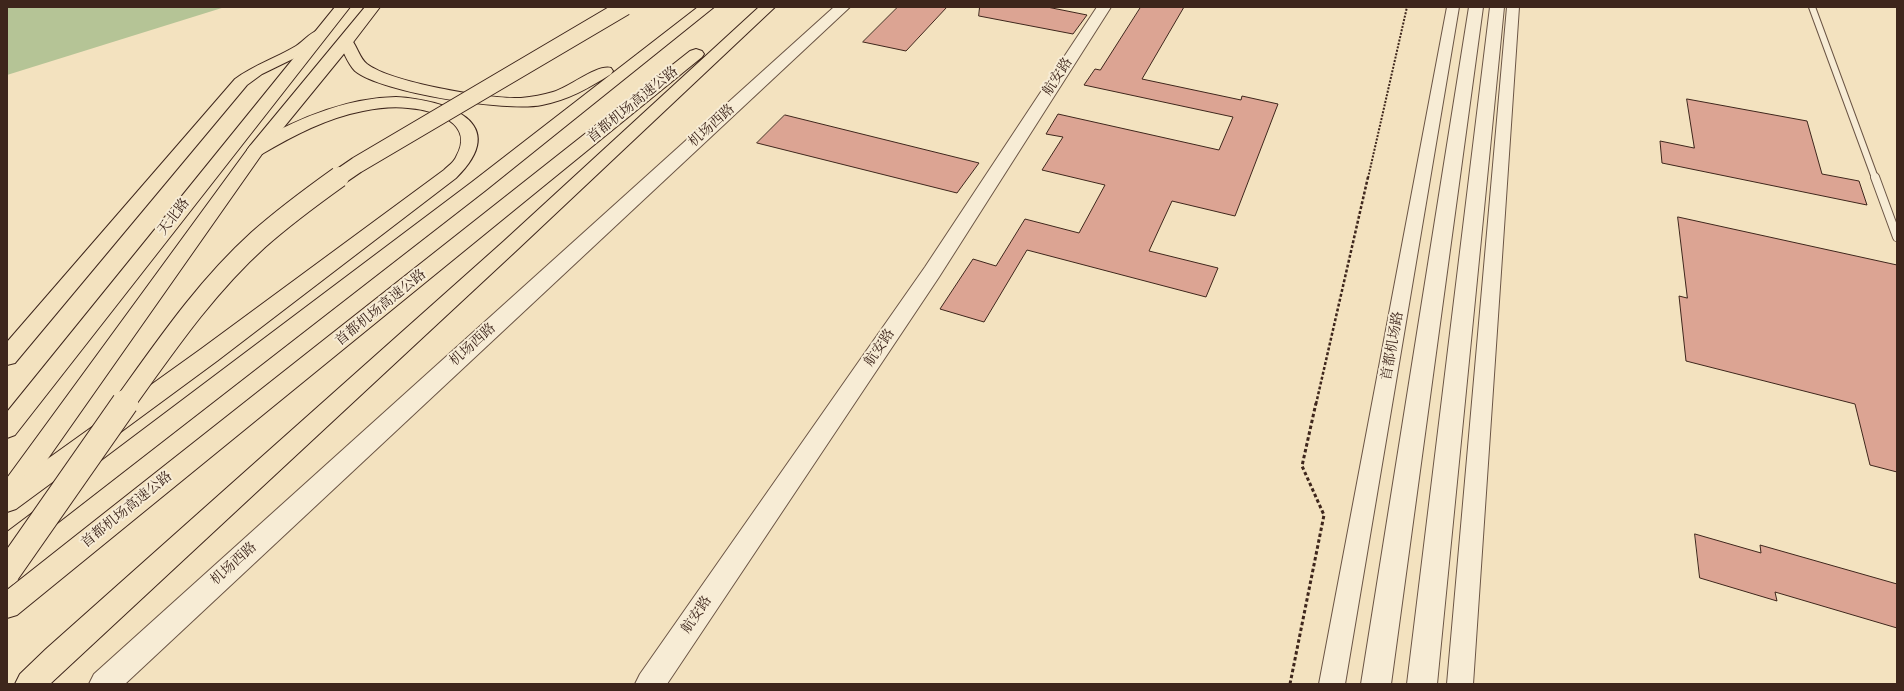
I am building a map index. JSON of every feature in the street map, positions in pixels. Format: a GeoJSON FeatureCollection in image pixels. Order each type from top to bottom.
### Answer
{"type":"FeatureCollection","features":[{"type":"Feature","properties":{"kind":"main road","name":"天北路"},"geometry":{"type":"LineString","coordinates":[[7,429],[319,35],[343,7]]}},
{"type":"Feature","properties":{"kind":"main road","name":"天北路"},"geometry":{"type":"LineString","coordinates":[[7,497],[84,392],[256,150],[346,42],[373,7]]}},
{"type":"Feature","properties":{"kind":"main road"},"geometry":{"type":"LineString","coordinates":[[7,572],[175,332],[213,286],[257,241],[296,208],[358,165],[625,7]]}},
{"type":"Feature","properties":{"kind":"main road"},"geometry":{"type":"LineString","coordinates":[[7,547],[485,182],[707,7]]}},
{"type":"Feature","properties":{"kind":"main road","name":"首都机场高速公路"},"geometry":{"type":"LineString","coordinates":[[7,606],[654,89],[752,7]]}},
{"type":"Feature","properties":{"kind":"main road"},"geometry":{"type":"LineString","coordinates":[[30,684],[56,658],[511,245],[768,7]]}},
{"type":"Feature","properties":{"kind":"main road"},"geometry":{"type":"LineString","coordinates":[[346,42],[358,65],[379,75],[424,88],[485,101],[513,103],[549,99],[574,91],[623,58],[679,29]]}},
{"type":"Feature","properties":{"kind":"main road"},"geometry":{"type":"LineString","coordinates":[[7,357],[242,82],[256,71],[302,49],[319,35]]}},
{"type":"Feature","properties":{"kind":"main road"},"geometry":{"type":"LineString","coordinates":[[7,502],[208,356],[435,186],[464,160],[470,141],[470,132],[458,118],[423,105],[396,102],[358,106],[335,112],[301,126],[256,150]]}},
{"type":"Feature","properties":{"kind":"street","name":"机场西路"},"geometry":{"type":"LineString","coordinates":[[104,684],[842,7]]}},
{"type":"Feature","properties":{"kind":"street","name":"航安路"},"geometry":{"type":"LineString","coordinates":[[650,684],[932,272],[1104,7]]}},
{"type":"Feature","properties":{"kind":"street","name":"首都机场路"},"geometry":{"type":"LineString","coordinates":[[1332,684],[1453,7]]}},
{"type":"Feature","properties":{"kind":"street"},"geometry":{"type":"LineString","coordinates":[[1376,684],[1476,7]]}},
{"type":"Feature","properties":{"kind":"street"},"geometry":{"type":"LineString","coordinates":[[1422,684],[1497,7]]}},
{"type":"Feature","properties":{"kind":"street"},"geometry":{"type":"LineString","coordinates":[[1460,684],[1513,7]]}},
{"type":"Feature","properties":{"kind":"lane"},"geometry":{"type":"LineString","coordinates":[[1812,7],[1897,237]]}},
{"type":"Feature","properties":{"kind":"path"},"geometry":{"type":"LineString","coordinates":[[1290,684],[1324,516],[1302,466],[1407,7]]}},
{"type":"Feature","properties":{"kind":"green space"},"geometry":{"type":"Polygon","coordinates":[[[7,7],[225,7],[7,75],[7,7]]]}},
{"type":"Feature","properties":{"kind":"building"},"geometry":{"type":"Polygon","coordinates":[[[898,7],[947,7],[906,51],[863,42],[898,7]]]}},
{"type":"Feature","properties":{"kind":"building"},"geometry":{"type":"Polygon","coordinates":[[[980,7],[1047,7],[1087,15],[1073,34],[979,16],[980,7]]]}},
{"type":"Feature","properties":{"kind":"building"},"geometry":{"type":"Polygon","coordinates":[[[1141,7],[1184,7],[1142,79],[1241,100],[1242,96],[1278,104],[1235,216],[1172,201],[1149,251],[1218,268],[1206,297],[1027,250],[984,322],[940,309],[973,259],[996,266],[1025,219],[1079,233],[1105,185],[1042,170],[1063,137],[1046,134],[1058,114],[1219,150],[1233,117],[1084,85],[1095,69],[1100,70],[1141,7]]]}},
{"type":"Feature","properties":{"kind":"building"},"geometry":{"type":"Polygon","coordinates":[[[1687,99],[1807,121],[1822,174],[1859,181],[1867,205],[1662,163],[1660,141],[1694,148],[1687,99]]]}},
{"type":"Feature","properties":{"kind":"building"},"geometry":{"type":"Polygon","coordinates":[[[785,115],[979,163],[957,193],[757,143],[785,115]]]}},
{"type":"Feature","properties":{"kind":"building"},"geometry":{"type":"Polygon","coordinates":[[[1678,217],[1897,265],[1897,472],[1870,465],[1855,404],[1686,361],[1679,296],[1687,298],[1678,217]]]}},
{"type":"Feature","properties":{"kind":"building"},"geometry":{"type":"Polygon","coordinates":[[[1695,534],[1761,553],[1760,545],[1897,584],[1897,628],[1775,592],[1777,601],[1700,578],[1695,534]]]}}]}
